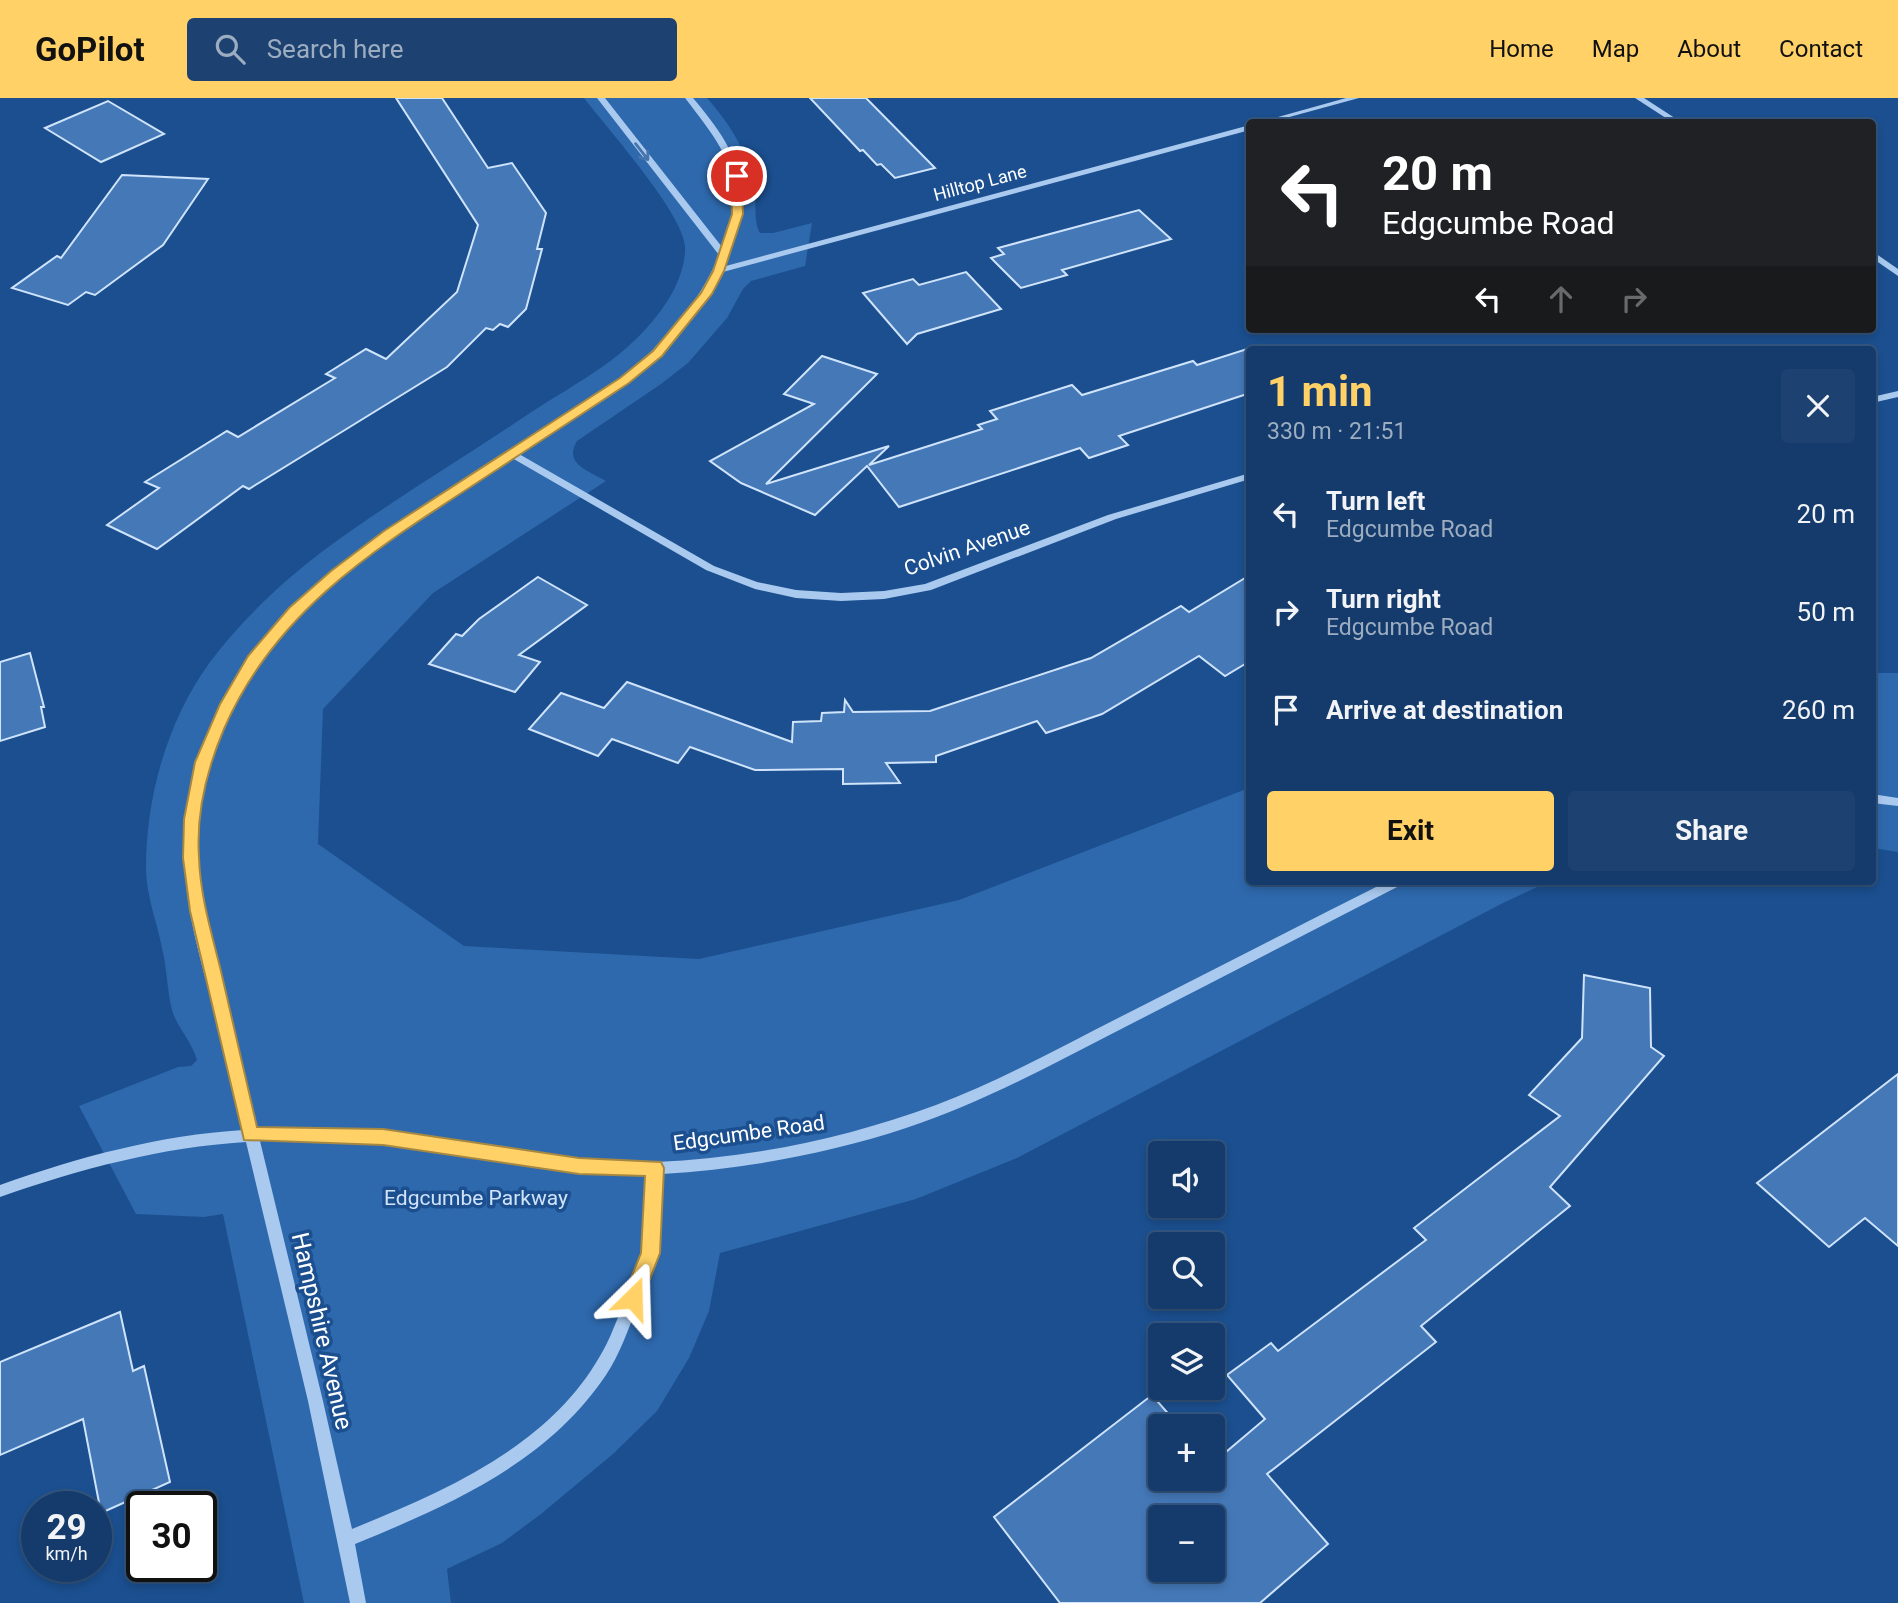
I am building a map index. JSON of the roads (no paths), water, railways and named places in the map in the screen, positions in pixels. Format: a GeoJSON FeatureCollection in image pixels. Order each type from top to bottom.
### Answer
{"type":"FeatureCollection","features":[{"type":"Feature","properties":{"kind":"street"},"geometry":{"type":"LineString","coordinates":[[601,98],[723,254]]}},
{"type":"Feature","properties":{"kind":"street"},"geometry":{"type":"LineString","coordinates":[[250,1134],[210,968],[191,858],[192,819],[202,762],[227,704],[254,660],[294,611],[388,534],[625,381],[657,353],[706,294],[718,271],[738,214],[737,176],[704,116],[689,98]]}},
{"type":"Feature","properties":{"kind":"street"},"geometry":{"type":"LineString","coordinates":[[1275,119],[1354,98]]}},
{"type":"Feature","properties":{"kind":"street"},"geometry":{"type":"LineString","coordinates":[[1639,98],[1672,119]]}},
{"type":"Feature","properties":{"kind":"street","name":"Hilltop Lane"},"geometry":{"type":"LineString","coordinates":[[718,271],[1246,128]]}},
{"type":"Feature","properties":{"kind":"street"},"geometry":{"type":"LineString","coordinates":[[1876,256],[1898,272]]}},
{"type":"Feature","properties":{"kind":"street"},"geometry":{"type":"LineString","coordinates":[[1876,399],[1898,394]]}},
{"type":"Feature","properties":{"kind":"street","name":"Colvin Avenue"},"geometry":{"type":"LineString","coordinates":[[512,454],[710,568],[755,585],[796,594],[841,597],[884,595],[927,587],[1112,517],[1246,477]]}},
{"type":"Feature","properties":{"kind":"street"},"geometry":{"type":"LineString","coordinates":[[1876,799],[1898,802]]}},
{"type":"Feature","properties":{"kind":"street","name":"Edgcumbe Road"},"geometry":{"type":"LineString","coordinates":[[0,1191],[88,1163],[164,1146],[250,1134],[383,1137],[579,1166],[654,1168],[748,1158],[848,1140],[943,1108],[1023,1072],[1392,885]]}},
{"type":"Feature","properties":{"kind":"street","name":"Hampshire Avenue"},"geometry":{"type":"LineString","coordinates":[[250,1134],[269,1204],[346,1539],[358,1603]]}},
{"type":"Feature","properties":{"kind":"street"},"geometry":{"type":"LineString","coordinates":[[346,1539],[425,1508],[480,1481],[527,1449],[572,1405],[599,1372],[615,1344],[651,1253],[654,1168]]}},
{"type":"Feature","properties":{"kind":"park label","name":"Edgcumbe Parkway"},"geometry":{"type":"Point","coordinates":[476,1198]}}]}
